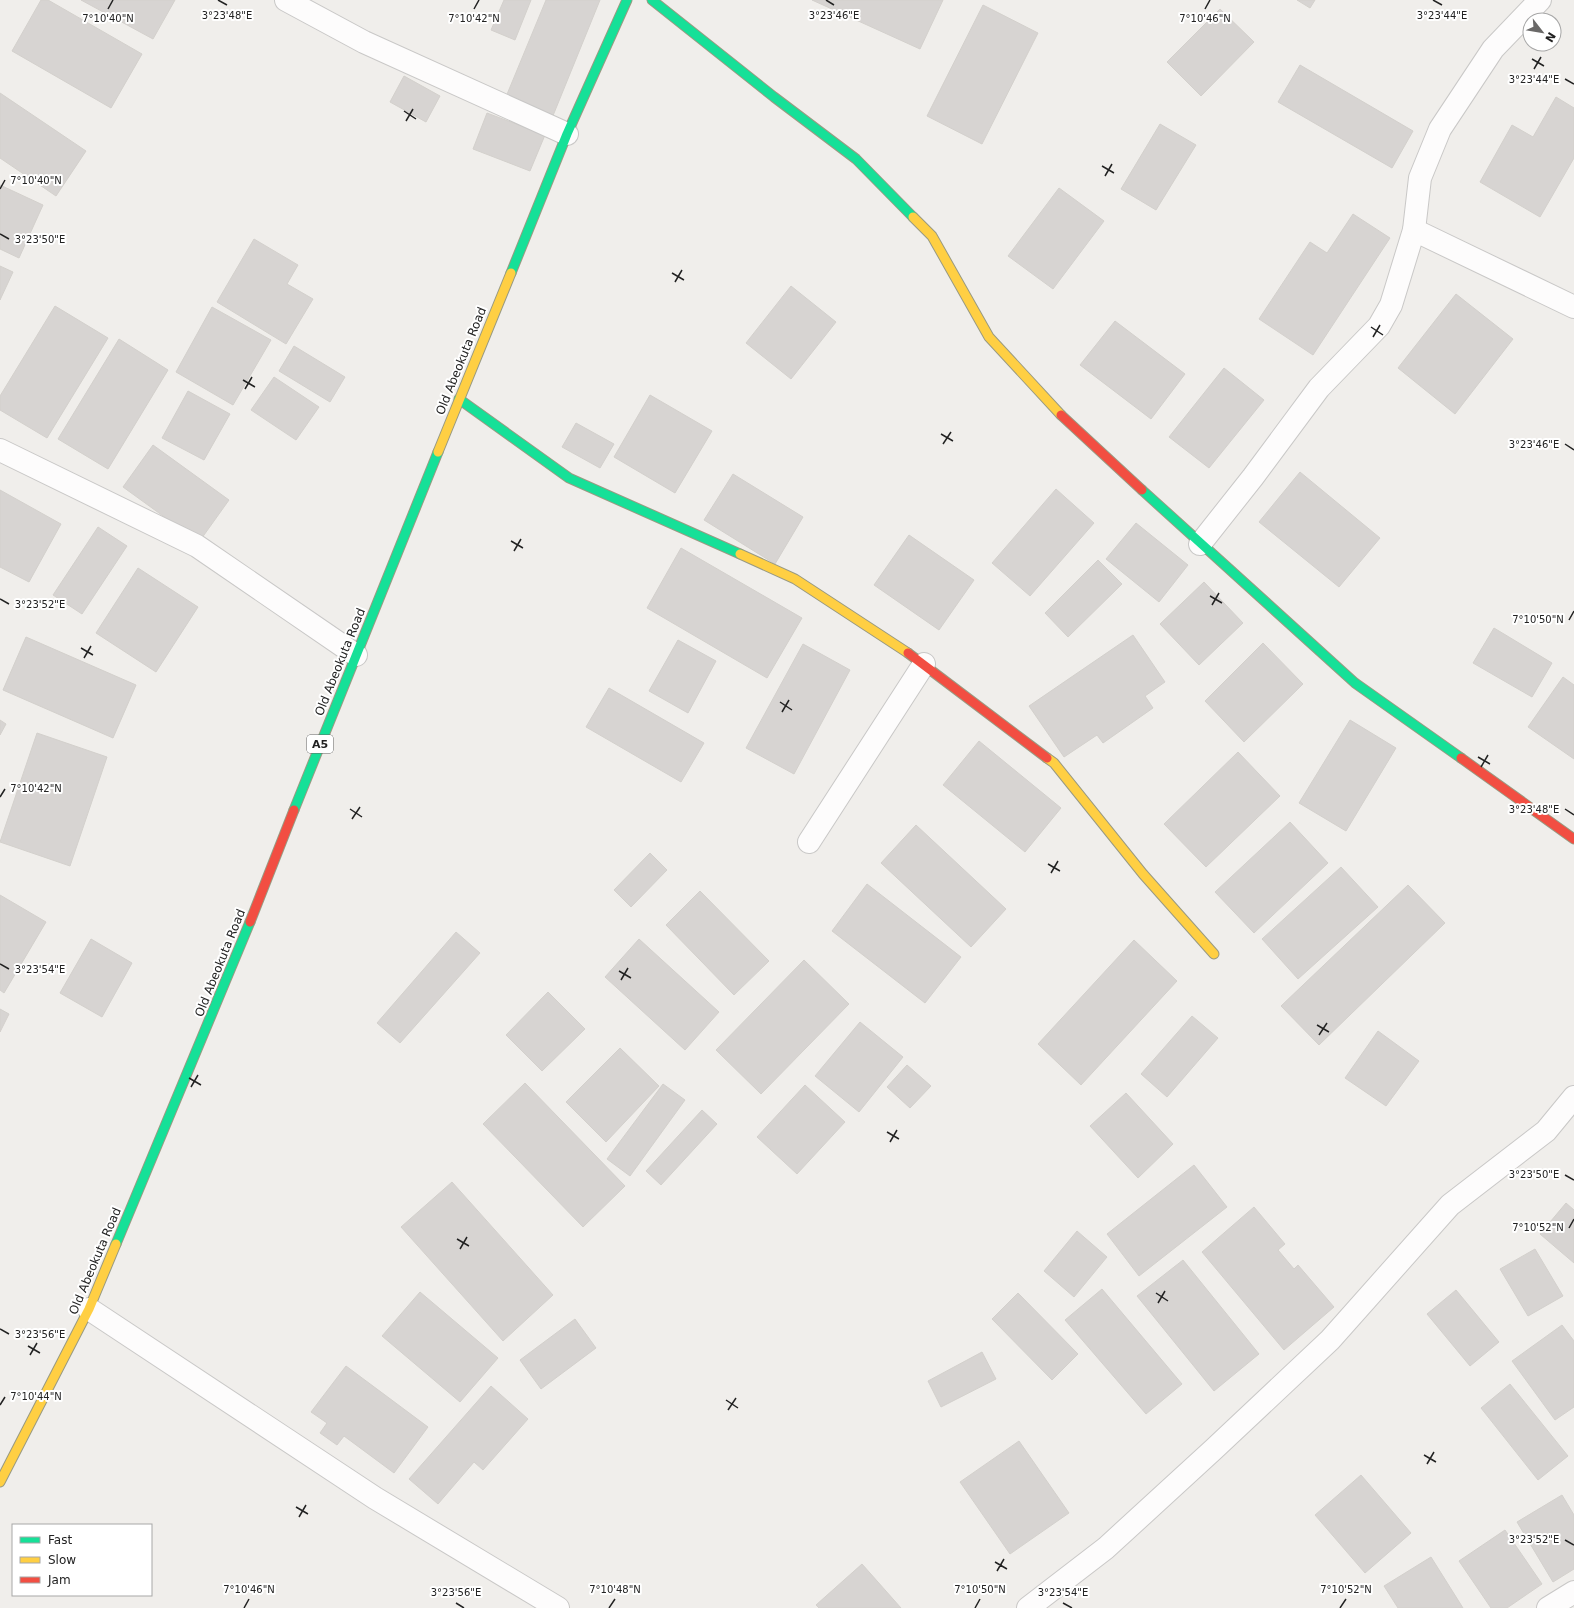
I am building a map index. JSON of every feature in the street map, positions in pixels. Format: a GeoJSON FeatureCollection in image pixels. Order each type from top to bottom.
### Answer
{"type":"FeatureCollection","features":[{"type":"Feature","properties":{"kind":"main road","name":"Old Abeokuta Road"},"geometry":{"type":"LineString","coordinates":[[0,1482],[89,1309],[219,1000],[356,655],[567,134],[627,0]]}},
{"type":"Feature","properties":{"kind":"main road"},"geometry":{"type":"LineString","coordinates":[[652,0],[768,92],[856,159],[932,236],[989,336],[1063,417],[1200,544],[1355,682],[1574,839]]}},
{"type":"Feature","properties":{"kind":"main road"},"geometry":{"type":"LineString","coordinates":[[459,399],[569,478],[795,579],[924,664],[1054,763],[1143,874],[1214,954]]}},
{"type":"Feature","properties":{"kind":"street"},"geometry":{"type":"LineString","coordinates":[[286,0],[364,42],[567,134]]}},
{"type":"Feature","properties":{"kind":"street"},"geometry":{"type":"LineString","coordinates":[[1200,544],[1254,477],[1319,388],[1379,326],[1391,305],[1414,230],[1420,178],[1440,129],[1493,49],[1540,0]]}},
{"type":"Feature","properties":{"kind":"street"},"geometry":{"type":"LineString","coordinates":[[1414,230],[1574,307]]}},
{"type":"Feature","properties":{"kind":"street"},"geometry":{"type":"LineString","coordinates":[[0,450],[197,546],[356,655]]}},
{"type":"Feature","properties":{"kind":"street"},"geometry":{"type":"LineString","coordinates":[[809,842],[924,664]]}},
{"type":"Feature","properties":{"kind":"street"},"geometry":{"type":"LineString","coordinates":[[1028,1608],[1106,1548],[1214,1449],[1330,1340],[1450,1205],[1546,1131],[1574,1097]]}},
{"type":"Feature","properties":{"kind":"street"},"geometry":{"type":"LineString","coordinates":[[89,1309],[375,1498],[558,1608]]}},
{"type":"Feature","properties":{"kind":"street"},"geometry":{"type":"LineString","coordinates":[[1548,1608],[1574,1592]]}},
{"type":"Feature","properties":{"kind":"building"},"geometry":{"type":"Polygon","coordinates":[[[41,0],[48,0],[142,54],[111,108],[12,51],[41,0]]]}},
{"type":"Feature","properties":{"kind":"building"},"geometry":{"type":"Polygon","coordinates":[[[81,0],[175,0],[153,39],[81,0]]]}},
{"type":"Feature","properties":{"kind":"building"},"geometry":{"type":"Polygon","coordinates":[[[504,0],[531,0],[515,40],[491,30],[504,0]]]}},
{"type":"Feature","properties":{"kind":"building"},"geometry":{"type":"Polygon","coordinates":[[[546,0],[600,0],[550,123],[503,104],[546,0]]]}},
{"type":"Feature","properties":{"kind":"building"},"geometry":{"type":"Polygon","coordinates":[[[812,0],[943,0],[920,49],[812,0]]]}},
{"type":"Feature","properties":{"kind":"building"},"geometry":{"type":"Polygon","coordinates":[[[1297,0],[1315,0],[1310,8],[1297,0]]]}},
{"type":"Feature","properties":{"kind":"building"},"geometry":{"type":"Polygon","coordinates":[[[983,5],[1038,33],[982,144],[927,116],[983,5]]]}},
{"type":"Feature","properties":{"kind":"building"},"geometry":{"type":"Polygon","coordinates":[[[1220,9],[1254,42],[1201,96],[1167,62],[1220,9]]]}},
{"type":"Feature","properties":{"kind":"building"},"geometry":{"type":"Polygon","coordinates":[[[1300,65],[1413,131],[1392,168],[1278,102],[1300,65]]]}},
{"type":"Feature","properties":{"kind":"building"},"geometry":{"type":"Polygon","coordinates":[[[404,76],[440,96],[426,122],[390,102],[404,76]]]}},
{"type":"Feature","properties":{"kind":"building"},"geometry":{"type":"Polygon","coordinates":[[[0,93],[86,151],[56,196],[0,158],[0,93]]]}},
{"type":"Feature","properties":{"kind":"building"},"geometry":{"type":"Polygon","coordinates":[[[1556,97],[1574,108],[1574,158],[1540,217],[1480,182],[1512,125],[1533,137],[1556,97]]]}},
{"type":"Feature","properties":{"kind":"building"},"geometry":{"type":"Polygon","coordinates":[[[487,113],[545,135],[530,171],[473,149],[487,113]]]}},
{"type":"Feature","properties":{"kind":"building"},"geometry":{"type":"Polygon","coordinates":[[[1160,124],[1196,145],[1156,210],[1121,189],[1160,124]]]}},
{"type":"Feature","properties":{"kind":"building"},"geometry":{"type":"Polygon","coordinates":[[[0,185],[43,205],[19,258],[0,249],[0,185]]]}},
{"type":"Feature","properties":{"kind":"building"},"geometry":{"type":"Polygon","coordinates":[[[1059,188],[1104,221],[1053,289],[1008,256],[1059,188]]]}},
{"type":"Feature","properties":{"kind":"building"},"geometry":{"type":"Polygon","coordinates":[[[1353,214],[1390,238],[1313,355],[1259,319],[1310,242],[1327,253],[1353,214]]]}},
{"type":"Feature","properties":{"kind":"building"},"geometry":{"type":"Polygon","coordinates":[[[254,239],[298,265],[287,284],[313,299],[286,344],[217,302],[254,239]]]}},
{"type":"Feature","properties":{"kind":"building"},"geometry":{"type":"Polygon","coordinates":[[[0,266],[13,272],[0,300],[0,266]]]}},
{"type":"Feature","properties":{"kind":"building"},"geometry":{"type":"Polygon","coordinates":[[[791,286],[836,322],[791,379],[746,343],[791,286]]]}},
{"type":"Feature","properties":{"kind":"building"},"geometry":{"type":"Polygon","coordinates":[[[1456,294],[1513,339],[1455,414],[1398,368],[1456,294]]]}},
{"type":"Feature","properties":{"kind":"building"},"geometry":{"type":"Polygon","coordinates":[[[55,306],[108,338],[47,438],[0,410],[0,396],[55,306]]]}},
{"type":"Feature","properties":{"kind":"building"},"geometry":{"type":"Polygon","coordinates":[[[212,307],[271,340],[233,405],[176,372],[212,307]]]}},
{"type":"Feature","properties":{"kind":"building"},"geometry":{"type":"Polygon","coordinates":[[[1115,321],[1185,374],[1151,419],[1080,365],[1115,321]]]}},
{"type":"Feature","properties":{"kind":"building"},"geometry":{"type":"Polygon","coordinates":[[[119,339],[168,370],[108,469],[58,439],[119,339]]]}},
{"type":"Feature","properties":{"kind":"building"},"geometry":{"type":"Polygon","coordinates":[[[294,346],[345,377],[330,402],[279,371],[294,346]]]}},
{"type":"Feature","properties":{"kind":"building"},"geometry":{"type":"Polygon","coordinates":[[[1224,368],[1264,400],[1209,468],[1169,437],[1224,368]]]}},
{"type":"Feature","properties":{"kind":"building"},"geometry":{"type":"Polygon","coordinates":[[[274,377],[319,407],[296,440],[251,410],[274,377]]]}},
{"type":"Feature","properties":{"kind":"building"},"geometry":{"type":"Polygon","coordinates":[[[188,391],[230,414],[204,460],[162,438],[188,391]]]}},
{"type":"Feature","properties":{"kind":"building"},"geometry":{"type":"Polygon","coordinates":[[[650,395],[712,431],[675,493],[614,457],[650,395]]]}},
{"type":"Feature","properties":{"kind":"building"},"geometry":{"type":"Polygon","coordinates":[[[576,423],[614,444],[600,468],[562,447],[576,423]]]}},
{"type":"Feature","properties":{"kind":"building"},"geometry":{"type":"Polygon","coordinates":[[[153,445],[229,500],[199,542],[123,487],[153,445]]]}},
{"type":"Feature","properties":{"kind":"building"},"geometry":{"type":"Polygon","coordinates":[[[1300,472],[1380,538],[1339,587],[1259,522],[1300,472]]]}},
{"type":"Feature","properties":{"kind":"building"},"geometry":{"type":"Polygon","coordinates":[[[733,474],[803,517],[775,564],[704,520],[733,474]]]}},
{"type":"Feature","properties":{"kind":"building"},"geometry":{"type":"Polygon","coordinates":[[[1056,489],[1094,523],[1030,596],[992,563],[1056,489]]]}},
{"type":"Feature","properties":{"kind":"building"},"geometry":{"type":"Polygon","coordinates":[[[0,490],[61,524],[29,582],[0,567],[0,490]]]}},
{"type":"Feature","properties":{"kind":"building"},"geometry":{"type":"Polygon","coordinates":[[[1136,523],[1188,565],[1159,602],[1106,559],[1136,523]]]}},
{"type":"Feature","properties":{"kind":"building"},"geometry":{"type":"Polygon","coordinates":[[[98,527],[127,546],[82,614],[53,595],[98,527]]]}},
{"type":"Feature","properties":{"kind":"building"},"geometry":{"type":"Polygon","coordinates":[[[909,535],[974,580],[939,630],[874,585],[909,535]]]}},
{"type":"Feature","properties":{"kind":"building"},"geometry":{"type":"Polygon","coordinates":[[[681,548],[802,618],[767,678],[647,608],[681,548]]]}},
{"type":"Feature","properties":{"kind":"building"},"geometry":{"type":"Polygon","coordinates":[[[1098,560],[1122,584],[1068,637],[1045,613],[1098,560]]]}},
{"type":"Feature","properties":{"kind":"building"},"geometry":{"type":"Polygon","coordinates":[[[138,568],[198,607],[156,672],[96,633],[138,568]]]}},
{"type":"Feature","properties":{"kind":"building"},"geometry":{"type":"Polygon","coordinates":[[[1204,582],[1243,623],[1199,665],[1160,624],[1204,582]]]}},
{"type":"Feature","properties":{"kind":"building"},"geometry":{"type":"Polygon","coordinates":[[[1494,628],[1552,663],[1532,697],[1473,663],[1494,628]]]}},
{"type":"Feature","properties":{"kind":"building"},"geometry":{"type":"Polygon","coordinates":[[[1133,635],[1165,682],[1145,696],[1153,708],[1103,743],[1097,735],[1064,757],[1029,706],[1133,635]]]}},
{"type":"Feature","properties":{"kind":"building"},"geometry":{"type":"Polygon","coordinates":[[[26,637],[136,685],[113,738],[3,690],[26,637]]]}},
{"type":"Feature","properties":{"kind":"building"},"geometry":{"type":"Polygon","coordinates":[[[678,640],[716,661],[688,713],[649,691],[678,640]]]}},
{"type":"Feature","properties":{"kind":"building"},"geometry":{"type":"Polygon","coordinates":[[[1263,643],[1303,684],[1244,742],[1205,701],[1263,643]]]}},
{"type":"Feature","properties":{"kind":"building"},"geometry":{"type":"Polygon","coordinates":[[[803,644],[850,670],[794,774],[746,748],[803,644]]]}},
{"type":"Feature","properties":{"kind":"building"},"geometry":{"type":"Polygon","coordinates":[[[1563,677],[1574,685],[1574,759],[1528,727],[1563,677]]]}},
{"type":"Feature","properties":{"kind":"building"},"geometry":{"type":"Polygon","coordinates":[[[609,688],[704,743],[681,782],[586,727],[609,688]]]}},
{"type":"Feature","properties":{"kind":"building"},"geometry":{"type":"Polygon","coordinates":[[[0,720],[6,724],[0,735],[0,720]]]}},
{"type":"Feature","properties":{"kind":"building"},"geometry":{"type":"Polygon","coordinates":[[[1350,720],[1396,748],[1346,831],[1299,803],[1350,720]]]}},
{"type":"Feature","properties":{"kind":"building"},"geometry":{"type":"Polygon","coordinates":[[[37,733],[107,757],[70,866],[0,842],[37,733]]]}},
{"type":"Feature","properties":{"kind":"building"},"geometry":{"type":"Polygon","coordinates":[[[979,741],[1061,808],[1025,852],[943,785],[979,741]]]}},
{"type":"Feature","properties":{"kind":"building"},"geometry":{"type":"Polygon","coordinates":[[[1238,752],[1280,796],[1206,867],[1164,824],[1238,752]]]}},
{"type":"Feature","properties":{"kind":"building"},"geometry":{"type":"Polygon","coordinates":[[[1290,822],[1328,863],[1254,933],[1215,892],[1290,822]]]}},
{"type":"Feature","properties":{"kind":"building"},"geometry":{"type":"Polygon","coordinates":[[[916,825],[1006,909],[971,947],[881,863],[916,825]]]}},
{"type":"Feature","properties":{"kind":"building"},"geometry":{"type":"Polygon","coordinates":[[[650,853],[667,870],[631,907],[614,890],[650,853]]]}},
{"type":"Feature","properties":{"kind":"building"},"geometry":{"type":"Polygon","coordinates":[[[1341,867],[1378,907],[1298,979],[1262,939],[1341,867]]]}},
{"type":"Feature","properties":{"kind":"building"},"geometry":{"type":"Polygon","coordinates":[[[867,884],[961,957],[925,1003],[832,931],[867,884]]]}},
{"type":"Feature","properties":{"kind":"building"},"geometry":{"type":"Polygon","coordinates":[[[1408,885],[1445,923],[1319,1045],[1281,1006],[1408,885]]]}},
{"type":"Feature","properties":{"kind":"building"},"geometry":{"type":"Polygon","coordinates":[[[700,891],[769,961],[734,995],[666,925],[700,891]]]}},
{"type":"Feature","properties":{"kind":"building"},"geometry":{"type":"Polygon","coordinates":[[[0,895],[46,922],[4,993],[0,990],[0,895]]]}},
{"type":"Feature","properties":{"kind":"building"},"geometry":{"type":"Polygon","coordinates":[[[456,932],[480,953],[400,1043],[377,1023],[456,932]]]}},
{"type":"Feature","properties":{"kind":"building"},"geometry":{"type":"Polygon","coordinates":[[[91,939],[132,963],[102,1017],[60,993],[91,939]]]}},
{"type":"Feature","properties":{"kind":"building"},"geometry":{"type":"Polygon","coordinates":[[[639,939],[719,1012],[685,1050],[605,977],[639,939]]]}},
{"type":"Feature","properties":{"kind":"building"},"geometry":{"type":"Polygon","coordinates":[[[1134,940],[1177,981],[1081,1085],[1038,1044],[1134,940]]]}},
{"type":"Feature","properties":{"kind":"building"},"geometry":{"type":"Polygon","coordinates":[[[804,960],[849,1004],[761,1094],[716,1050],[804,960]]]}},
{"type":"Feature","properties":{"kind":"building"},"geometry":{"type":"Polygon","coordinates":[[[548,992],[585,1029],[542,1071],[506,1035],[548,992]]]}},
{"type":"Feature","properties":{"kind":"building"},"geometry":{"type":"Polygon","coordinates":[[[0,1009],[9,1014],[0,1032],[0,1009]]]}},
{"type":"Feature","properties":{"kind":"building"},"geometry":{"type":"Polygon","coordinates":[[[1192,1016],[1218,1038],[1167,1097],[1141,1074],[1192,1016]]]}},
{"type":"Feature","properties":{"kind":"building"},"geometry":{"type":"Polygon","coordinates":[[[860,1022],[903,1057],[859,1112],[815,1076],[860,1022]]]}},
{"type":"Feature","properties":{"kind":"building"},"geometry":{"type":"Polygon","coordinates":[[[1378,1031],[1419,1061],[1386,1106],[1345,1078],[1378,1031]]]}},
{"type":"Feature","properties":{"kind":"building"},"geometry":{"type":"Polygon","coordinates":[[[620,1048],[659,1086],[606,1142],[566,1102],[620,1048]]]}},
{"type":"Feature","properties":{"kind":"building"},"geometry":{"type":"Polygon","coordinates":[[[907,1065],[931,1086],[910,1108],[887,1087],[907,1065]]]}},
{"type":"Feature","properties":{"kind":"building"},"geometry":{"type":"Polygon","coordinates":[[[525,1083],[625,1186],[583,1227],[483,1124],[525,1083]]]}},
{"type":"Feature","properties":{"kind":"building"},"geometry":{"type":"Polygon","coordinates":[[[663,1084],[685,1100],[630,1176],[607,1159],[663,1084]]]}},
{"type":"Feature","properties":{"kind":"building"},"geometry":{"type":"Polygon","coordinates":[[[805,1085],[845,1122],[797,1174],[757,1137],[805,1085]]]}},
{"type":"Feature","properties":{"kind":"building"},"geometry":{"type":"Polygon","coordinates":[[[1126,1093],[1173,1144],[1138,1178],[1090,1126],[1126,1093]]]}},
{"type":"Feature","properties":{"kind":"building"},"geometry":{"type":"Polygon","coordinates":[[[702,1110],[717,1124],[661,1185],[646,1171],[702,1110]]]}},
{"type":"Feature","properties":{"kind":"building"},"geometry":{"type":"Polygon","coordinates":[[[1194,1165],[1227,1207],[1139,1276],[1107,1234],[1194,1165]]]}},
{"type":"Feature","properties":{"kind":"building"},"geometry":{"type":"Polygon","coordinates":[[[452,1182],[553,1295],[503,1341],[401,1227],[452,1182]]]}},
{"type":"Feature","properties":{"kind":"building"},"geometry":{"type":"Polygon","coordinates":[[[1566,1203],[1574,1210],[1574,1263],[1540,1234],[1566,1203]]]}},
{"type":"Feature","properties":{"kind":"building"},"geometry":{"type":"Polygon","coordinates":[[[1254,1207],[1285,1244],[1278,1250],[1294,1269],[1298,1265],[1334,1307],[1284,1350],[1202,1252],[1254,1207]]]}},
{"type":"Feature","properties":{"kind":"building"},"geometry":{"type":"Polygon","coordinates":[[[1077,1231],[1107,1257],[1074,1297],[1044,1271],[1077,1231]]]}},
{"type":"Feature","properties":{"kind":"building"},"geometry":{"type":"Polygon","coordinates":[[[1535,1249],[1563,1296],[1528,1316],[1500,1269],[1535,1249]]]}},
{"type":"Feature","properties":{"kind":"building"},"geometry":{"type":"Polygon","coordinates":[[[1183,1260],[1259,1354],[1214,1391],[1137,1296],[1183,1260]]]}},
{"type":"Feature","properties":{"kind":"building"},"geometry":{"type":"Polygon","coordinates":[[[1102,1289],[1182,1384],[1146,1414],[1065,1320],[1102,1289]]]}},
{"type":"Feature","properties":{"kind":"building"},"geometry":{"type":"Polygon","coordinates":[[[1456,1290],[1499,1342],[1470,1366],[1427,1314],[1456,1290]]]}},
{"type":"Feature","properties":{"kind":"building"},"geometry":{"type":"Polygon","coordinates":[[[420,1292],[498,1358],[460,1402],[382,1336],[420,1292]]]}},
{"type":"Feature","properties":{"kind":"building"},"geometry":{"type":"Polygon","coordinates":[[[1018,1293],[1078,1354],[1052,1380],[992,1319],[1018,1293]]]}},
{"type":"Feature","properties":{"kind":"building"},"geometry":{"type":"Polygon","coordinates":[[[575,1319],[596,1348],[541,1389],[520,1360],[575,1319]]]}},
{"type":"Feature","properties":{"kind":"building"},"geometry":{"type":"Polygon","coordinates":[[[1562,1325],[1574,1341],[1574,1407],[1555,1420],[1512,1361],[1562,1325]]]}},
{"type":"Feature","properties":{"kind":"building"},"geometry":{"type":"Polygon","coordinates":[[[982,1352],[996,1379],[941,1407],[928,1381],[982,1352]]]}},
{"type":"Feature","properties":{"kind":"building"},"geometry":{"type":"Polygon","coordinates":[[[346,1366],[428,1427],[394,1473],[344,1436],[337,1445],[320,1433],[327,1423],[311,1412],[346,1366]]]}},
{"type":"Feature","properties":{"kind":"building"},"geometry":{"type":"Polygon","coordinates":[[[1510,1384],[1568,1456],[1538,1480],[1481,1408],[1510,1384]]]}},
{"type":"Feature","properties":{"kind":"building"},"geometry":{"type":"Polygon","coordinates":[[[491,1386],[528,1419],[483,1470],[474,1462],[438,1504],[409,1479],[491,1386]]]}},
{"type":"Feature","properties":{"kind":"building"},"geometry":{"type":"Polygon","coordinates":[[[1019,1441],[1069,1513],[1010,1554],[960,1482],[1019,1441]]]}},
{"type":"Feature","properties":{"kind":"building"},"geometry":{"type":"Polygon","coordinates":[[[1361,1475],[1411,1533],[1365,1573],[1315,1515],[1361,1475]]]}},
{"type":"Feature","properties":{"kind":"building"},"geometry":{"type":"Polygon","coordinates":[[[1562,1495],[1574,1515],[1574,1569],[1553,1582],[1517,1522],[1562,1495]]]}},
{"type":"Feature","properties":{"kind":"building"},"geometry":{"type":"Polygon","coordinates":[[[1505,1530],[1542,1584],[1507,1608],[1491,1608],[1459,1561],[1505,1530]]]}},
{"type":"Feature","properties":{"kind":"building"},"geometry":{"type":"Polygon","coordinates":[[[1431,1557],[1463,1608],[1398,1608],[1384,1586],[1431,1557]]]}},
{"type":"Feature","properties":{"kind":"building"},"geometry":{"type":"Polygon","coordinates":[[[862,1564],[901,1608],[819,1608],[816,1605],[862,1564]]]}},
{"type":"Feature","properties":{"kind":"traffic: fast"},"geometry":{"type":"LineString","coordinates":[[511,273],[567,134],[627,0]]}},
{"type":"Feature","properties":{"kind":"traffic: fast"},"geometry":{"type":"LineString","coordinates":[[652,0],[774,97],[856,159],[913,217]]}},
{"type":"Feature","properties":{"kind":"traffic: fast"},"geometry":{"type":"LineString","coordinates":[[459,399],[569,478],[740,554]]}},
{"type":"Feature","properties":{"kind":"traffic: fast"},"geometry":{"type":"LineString","coordinates":[[294,810],[438,452]]}},
{"type":"Feature","properties":{"kind":"traffic: fast"},"geometry":{"type":"LineString","coordinates":[[1142,490],[1355,683],[1461,758]]}},
{"type":"Feature","properties":{"kind":"traffic: fast"},"geometry":{"type":"LineString","coordinates":[[116,1244],[250,922]]}},
{"type":"Feature","properties":{"kind":"traffic: slow"},"geometry":{"type":"LineString","coordinates":[[913,217],[932,236],[989,337],[1061,415]]}},
{"type":"Feature","properties":{"kind":"traffic: slow"},"geometry":{"type":"LineString","coordinates":[[438,452],[511,273]]}},
{"type":"Feature","properties":{"kind":"traffic: slow"},"geometry":{"type":"LineString","coordinates":[[740,554],[795,579],[908,653]]}},
{"type":"Feature","properties":{"kind":"traffic: slow"},"geometry":{"type":"LineString","coordinates":[[1047,758],[1054,763],[1143,874],[1214,954]]}},
{"type":"Feature","properties":{"kind":"traffic: slow"},"geometry":{"type":"LineString","coordinates":[[0,1482],[89,1309],[116,1244]]}},
{"type":"Feature","properties":{"kind":"traffic: jam"},"geometry":{"type":"LineString","coordinates":[[1061,415],[1142,490]]}},
{"type":"Feature","properties":{"kind":"traffic: jam"},"geometry":{"type":"LineString","coordinates":[[908,653],[1047,758]]}},
{"type":"Feature","properties":{"kind":"traffic: jam"},"geometry":{"type":"LineString","coordinates":[[1461,758],[1574,839]]}},
{"type":"Feature","properties":{"kind":"traffic: jam"},"geometry":{"type":"LineString","coordinates":[[250,922],[294,810]]}}]}
